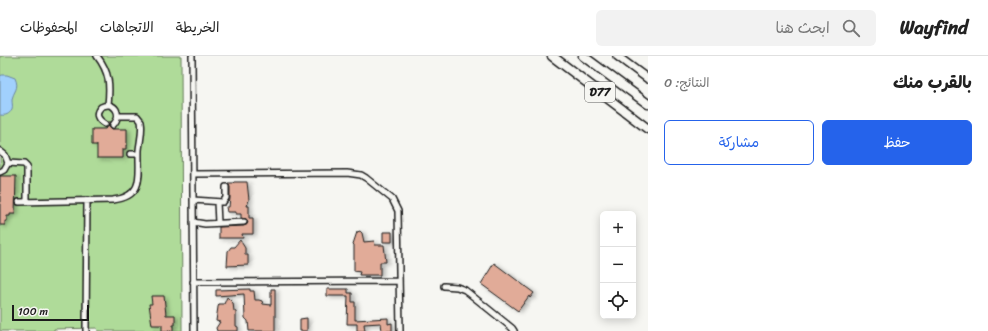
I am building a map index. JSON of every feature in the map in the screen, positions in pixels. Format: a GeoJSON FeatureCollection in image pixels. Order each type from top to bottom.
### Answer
{"type":"FeatureCollection","features":[{"type":"Feature","properties":{"kind":"main road","name":"D77"},"geometry":{"type":"LineString","coordinates":[[552,56],[648,129]]}},
{"type":"Feature","properties":{"kind":"main road","name":"D77"},"geometry":{"type":"LineString","coordinates":[[583,56],[648,104]]}},
{"type":"Feature","properties":{"kind":"street"},"geometry":{"type":"LineString","coordinates":[[97,56],[102,64],[110,88],[108,105]]}},
{"type":"Feature","properties":{"kind":"street"},"geometry":{"type":"LineString","coordinates":[[192,56],[194,331]]}},
{"type":"Feature","properties":{"kind":"street"},"geometry":{"type":"LineString","coordinates":[[617,56],[648,79]]}},
{"type":"Feature","properties":{"kind":"street"},"geometry":{"type":"LineString","coordinates":[[105,124],[100,122],[97,114],[101,107],[111,105],[116,109],[118,116],[113,125]]}},
{"type":"Feature","properties":{"kind":"street"},"geometry":{"type":"LineString","coordinates":[[19,202],[120,199],[131,193],[140,176],[139,154],[142,125],[140,118],[134,116],[118,116]]}},
{"type":"Feature","properties":{"kind":"street"},"geometry":{"type":"LineString","coordinates":[[0,151],[5,155],[8,163]]}},
{"type":"Feature","properties":{"kind":"street"},"geometry":{"type":"LineString","coordinates":[[130,154],[139,154]]}},
{"type":"Feature","properties":{"kind":"street"},"geometry":{"type":"LineString","coordinates":[[0,172],[4,170],[8,163]]}},
{"type":"Feature","properties":{"kind":"street"},"geometry":{"type":"LineString","coordinates":[[8,163],[24,164],[27,167],[27,202]]}},
{"type":"Feature","properties":{"kind":"street"},"geometry":{"type":"LineString","coordinates":[[193,174],[347,173],[361,175],[392,199],[398,211],[400,331]]}},
{"type":"Feature","properties":{"kind":"street"},"geometry":{"type":"LineString","coordinates":[[193,200],[223,202],[225,200],[226,187]]}},
{"type":"Feature","properties":{"kind":"street"},"geometry":{"type":"LineString","coordinates":[[86,331],[87,200]]}},
{"type":"Feature","properties":{"kind":"street"},"geometry":{"type":"LineString","coordinates":[[217,202],[218,223]]}},
{"type":"Feature","properties":{"kind":"street"},"geometry":{"type":"LineString","coordinates":[[193,222],[244,222]]}},
{"type":"Feature","properties":{"kind":"street"},"geometry":{"type":"LineString","coordinates":[[193,282],[399,281]]}},
{"type":"Feature","properties":{"kind":"street"},"geometry":{"type":"LineString","coordinates":[[444,286],[457,287],[465,290],[514,331]]}},
{"type":"Feature","properties":{"kind":"green space"},"geometry":{"type":"Polygon","coordinates":[[[0,56],[181,56],[182,331],[98,331],[97,328],[54,329],[54,331],[0,331],[0,56]]]}},
{"type":"Feature","properties":{"kind":"water"},"geometry":{"type":"Polygon","coordinates":[[[2,75],[15,78],[17,87],[12,100],[12,110],[8,114],[0,115],[0,76],[2,75]]]}},
{"type":"Feature","properties":{"kind":"building"},"geometry":{"type":"Polygon","coordinates":[[[109,126],[112,129],[127,129],[127,145],[126,149],[123,149],[123,158],[97,158],[97,145],[92,145],[92,129],[105,129],[109,126]]]}},
{"type":"Feature","properties":{"kind":"building"},"geometry":{"type":"Polygon","coordinates":[[[0,176],[16,176],[15,214],[10,214],[10,216],[7,216],[5,225],[0,225],[0,176]]]}},
{"type":"Feature","properties":{"kind":"building"},"geometry":{"type":"Polygon","coordinates":[[[247,182],[249,200],[247,206],[249,206],[249,218],[253,218],[253,234],[242,234],[243,238],[219,238],[219,227],[244,226],[248,223],[246,219],[241,218],[241,214],[236,214],[236,212],[227,212],[226,207],[229,207],[230,198],[230,187],[228,183],[247,182]]]}},
{"type":"Feature","properties":{"kind":"building"},"geometry":{"type":"Polygon","coordinates":[[[360,231],[364,242],[374,241],[375,245],[384,245],[386,262],[380,262],[380,275],[359,275],[360,272],[354,271],[353,244],[357,232],[360,231]]]}},
{"type":"Feature","properties":{"kind":"building"},"geometry":{"type":"Polygon","coordinates":[[[383,232],[392,232],[392,242],[383,242],[383,232]]]}},
{"type":"Feature","properties":{"kind":"building"},"geometry":{"type":"Polygon","coordinates":[[[240,240],[245,248],[245,255],[248,255],[248,265],[227,266],[228,251],[240,240]]]}},
{"type":"Feature","properties":{"kind":"building"},"geometry":{"type":"Polygon","coordinates":[[[494,263],[534,293],[530,298],[529,296],[518,311],[481,284],[494,263]]]}},
{"type":"Feature","properties":{"kind":"building"},"geometry":{"type":"Polygon","coordinates":[[[250,289],[250,291],[254,291],[255,300],[262,301],[263,304],[271,305],[271,289],[275,289],[275,331],[249,331],[248,321],[245,318],[244,294],[216,296],[216,290],[250,289]]]}},
{"type":"Feature","properties":{"kind":"building"},"geometry":{"type":"Polygon","coordinates":[[[327,289],[348,289],[348,293],[352,293],[352,302],[355,302],[355,320],[388,318],[388,324],[392,323],[392,331],[382,331],[381,323],[364,324],[365,331],[357,331],[357,324],[347,324],[348,296],[327,296],[327,289]]]}},
{"type":"Feature","properties":{"kind":"building"},"geometry":{"type":"Polygon","coordinates":[[[151,296],[164,296],[166,315],[175,315],[175,325],[173,325],[173,331],[162,331],[162,325],[152,325],[149,304],[152,304],[151,296]]]}},
{"type":"Feature","properties":{"kind":"building"},"geometry":{"type":"Polygon","coordinates":[[[227,297],[233,303],[234,311],[236,312],[236,326],[238,327],[238,331],[217,331],[216,328],[220,322],[216,321],[219,304],[224,304],[227,297]]]}},
{"type":"Feature","properties":{"kind":"building"},"geometry":{"type":"Polygon","coordinates":[[[307,318],[307,331],[300,331],[300,319],[307,318]]]}}]}
